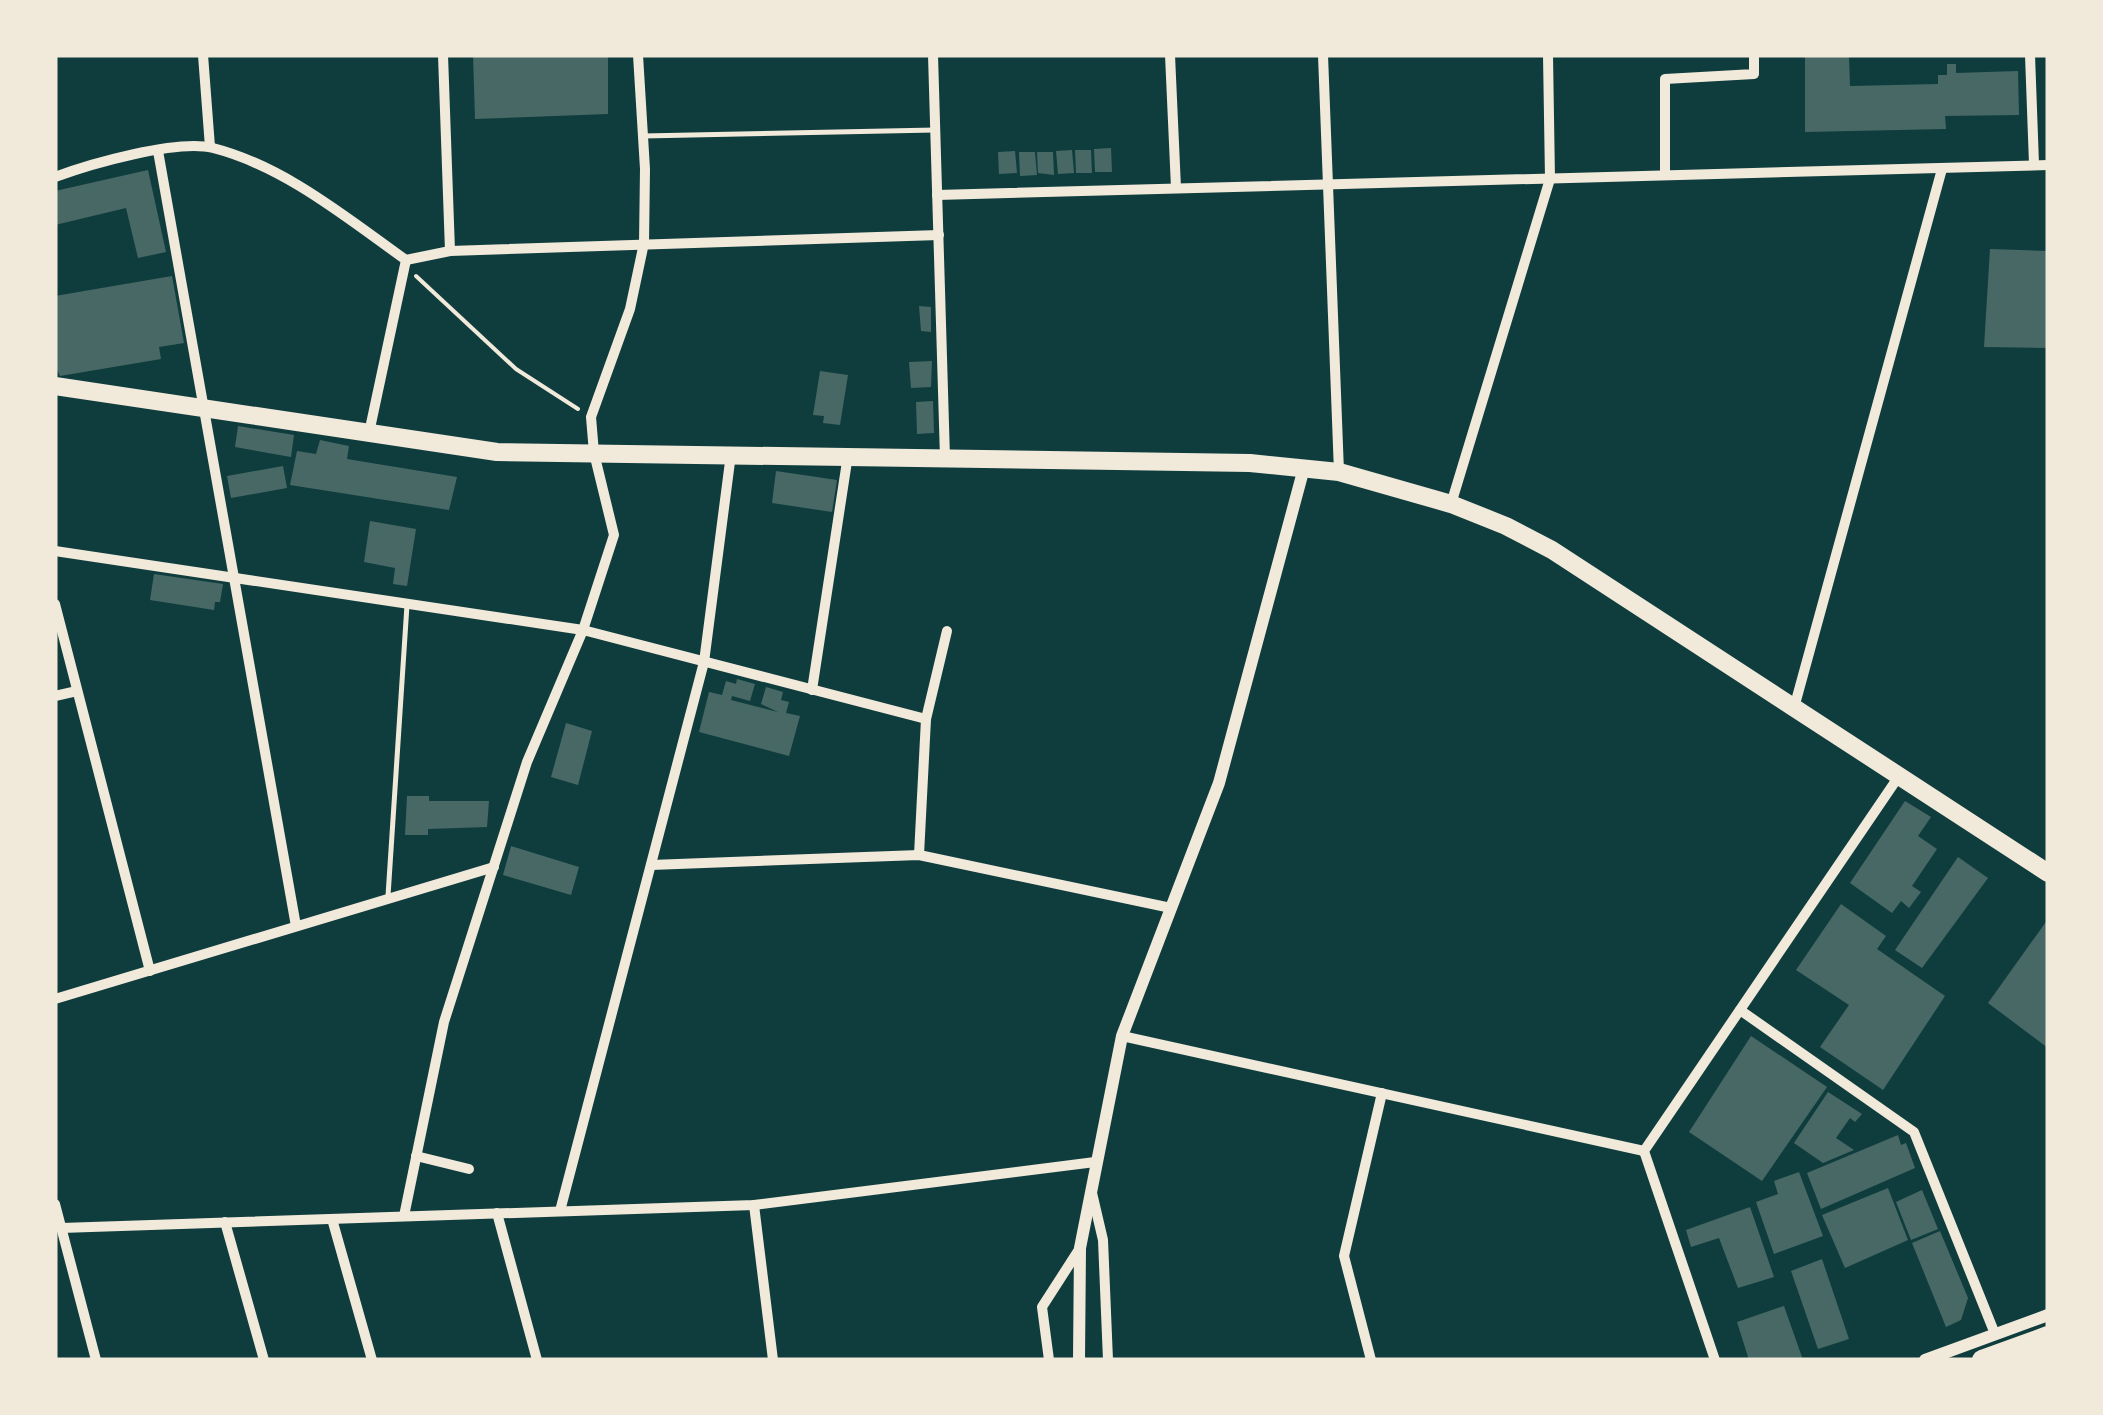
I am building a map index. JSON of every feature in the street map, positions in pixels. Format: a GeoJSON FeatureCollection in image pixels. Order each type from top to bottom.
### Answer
{"type":"FeatureCollection","features":[{"type":"Feature","properties":{"kind":"highway"},"geometry":{"type":"LineString","coordinates":[[1982,1360],[2024,1352],[2048,1336]]}},
{"type":"Feature","properties":{"kind":"main road"},"geometry":{"type":"LineString","coordinates":[[55,386],[497,452],[848,455],[1339,472],[1451,504],[1552,550],[2048,873]]}},
{"type":"Feature","properties":{"kind":"main road"},"geometry":{"type":"LineString","coordinates":[[2024,1352],[2048,1352]]}},
{"type":"Feature","properties":{"kind":"street"},"geometry":{"type":"LineString","coordinates":[[203,55],[210,147]]}},
{"type":"Feature","properties":{"kind":"street"},"geometry":{"type":"LineString","coordinates":[[443,55],[450,251]]}},
{"type":"Feature","properties":{"kind":"street"},"geometry":{"type":"LineString","coordinates":[[404,1216],[444,1022],[528,762],[583,630],[614,535],[594,453],[591,417],[630,309],[644,243],[638,55]]}},
{"type":"Feature","properties":{"kind":"street"},"geometry":{"type":"LineString","coordinates":[[933,55],[945,458]]}},
{"type":"Feature","properties":{"kind":"street"},"geometry":{"type":"LineString","coordinates":[[1170,55],[1176,188]]}},
{"type":"Feature","properties":{"kind":"street"},"geometry":{"type":"LineString","coordinates":[[1323,55],[1339,472]]}},
{"type":"Feature","properties":{"kind":"street"},"geometry":{"type":"LineString","coordinates":[[1451,504],[1550,179],[1548,55]]}},
{"type":"Feature","properties":{"kind":"street"},"geometry":{"type":"LineString","coordinates":[[1665,176],[1665,78],[1754,74],[1754,55]]}},
{"type":"Feature","properties":{"kind":"street"},"geometry":{"type":"LineString","coordinates":[[2030,55],[2034,164]]}},
{"type":"Feature","properties":{"kind":"street"},"geometry":{"type":"LineString","coordinates":[[55,178],[90,164],[158,151],[210,147],[278,174],[406,263]]}},
{"type":"Feature","properties":{"kind":"street"},"geometry":{"type":"LineString","coordinates":[[158,151],[296,926]]}},
{"type":"Feature","properties":{"kind":"street"},"geometry":{"type":"LineString","coordinates":[[937,196],[2048,165]]}},
{"type":"Feature","properties":{"kind":"street"},"geometry":{"type":"LineString","coordinates":[[1794,708],[1942,168]]}},
{"type":"Feature","properties":{"kind":"street"},"geometry":{"type":"LineString","coordinates":[[406,263],[450,251],[938,235]]}},
{"type":"Feature","properties":{"kind":"street"},"geometry":{"type":"LineString","coordinates":[[368,434],[406,263]]}},
{"type":"Feature","properties":{"kind":"street"},"geometry":{"type":"LineString","coordinates":[[560,1211],[704,662],[730,454]]}},
{"type":"Feature","properties":{"kind":"street"},"geometry":{"type":"LineString","coordinates":[[812,690],[848,455]]}},
{"type":"Feature","properties":{"kind":"street"},"geometry":{"type":"LineString","coordinates":[[1079,1360],[1080,1248],[1122,1036],[1219,783],[1304,468]]}},
{"type":"Feature","properties":{"kind":"street"},"geometry":{"type":"LineString","coordinates":[[55,552],[583,630],[926,719]]}},
{"type":"Feature","properties":{"kind":"street"},"geometry":{"type":"LineString","coordinates":[[55,604],[150,970]]}},
{"type":"Feature","properties":{"kind":"street"},"geometry":{"type":"LineString","coordinates":[[919,855],[926,719],[947,631]]}},
{"type":"Feature","properties":{"kind":"street"},"geometry":{"type":"LineString","coordinates":[[55,696],[77,690]]}},
{"type":"Feature","properties":{"kind":"street"},"geometry":{"type":"LineString","coordinates":[[1644,1150],[1900,776]]}},
{"type":"Feature","properties":{"kind":"street"},"geometry":{"type":"LineString","coordinates":[[651,865],[919,855],[1171,908]]}},
{"type":"Feature","properties":{"kind":"street"},"geometry":{"type":"LineString","coordinates":[[55,999],[494,867]]}},
{"type":"Feature","properties":{"kind":"street"},"geometry":{"type":"LineString","coordinates":[[1740,1010],[1914,1132],[1996,1334]]}},
{"type":"Feature","properties":{"kind":"street"},"geometry":{"type":"LineString","coordinates":[[1122,1036],[1644,1150]]}},
{"type":"Feature","properties":{"kind":"street"},"geometry":{"type":"LineString","coordinates":[[1371,1360],[1344,1256],[1382,1093]]}},
{"type":"Feature","properties":{"kind":"street"},"geometry":{"type":"LineString","coordinates":[[1644,1150],[1715,1360]]}},
{"type":"Feature","properties":{"kind":"street"},"geometry":{"type":"LineString","coordinates":[[416,1156],[469,1170]]}},
{"type":"Feature","properties":{"kind":"street"},"geometry":{"type":"LineString","coordinates":[[61,1228],[754,1205],[1095,1162]]}},
{"type":"Feature","properties":{"kind":"street"},"geometry":{"type":"LineString","coordinates":[[1090,1187],[1103,1240],[1108,1360]]}},
{"type":"Feature","properties":{"kind":"street"},"geometry":{"type":"LineString","coordinates":[[55,1204],[96,1360]]}},
{"type":"Feature","properties":{"kind":"street"},"geometry":{"type":"LineString","coordinates":[[754,1205],[773,1360]]}},
{"type":"Feature","properties":{"kind":"street"},"geometry":{"type":"LineString","coordinates":[[497,1213],[538,1360]]}},
{"type":"Feature","properties":{"kind":"street"},"geometry":{"type":"LineString","coordinates":[[332,1218],[372,1360]]}},
{"type":"Feature","properties":{"kind":"street"},"geometry":{"type":"LineString","coordinates":[[225,1222],[264,1360]]}},
{"type":"Feature","properties":{"kind":"street"},"geometry":{"type":"LineString","coordinates":[[1048,1360],[1042,1307],[1080,1248]]}},
{"type":"Feature","properties":{"kind":"street"},"geometry":{"type":"LineString","coordinates":[[1925,1360],[2048,1315]]}},
{"type":"Feature","properties":{"kind":"lane"},"geometry":{"type":"LineString","coordinates":[[643,136],[935,130]]}},
{"type":"Feature","properties":{"kind":"lane"},"geometry":{"type":"LineString","coordinates":[[388,899],[407,605]]}},
{"type":"Feature","properties":{"kind":"path"},"geometry":{"type":"LineString","coordinates":[[406,263],[516,368],[591,417]]}},
{"type":"Feature","properties":{"kind":"building"},"geometry":{"type":"Polygon","coordinates":[[[473,55],[608,55],[608,114],[475,119],[473,55]]]}},
{"type":"Feature","properties":{"kind":"building"},"geometry":{"type":"Polygon","coordinates":[[[1805,55],[1849,55],[1850,86],[1938,84],[1938,75],[1947,75],[1947,64],[1956,64],[1956,73],[2018,71],[2019,115],[1945,116],[1946,129],[1805,132],[1805,55]]]}},
{"type":"Feature","properties":{"kind":"building"},"geometry":{"type":"Polygon","coordinates":[[[1111,148],[1112,172],[1095,172],[1094,149],[1111,148]]]}},
{"type":"Feature","properties":{"kind":"building"},"geometry":{"type":"Polygon","coordinates":[[[1072,150],[1074,173],[1058,174],[1056,151],[1072,150]]]}},
{"type":"Feature","properties":{"kind":"building"},"geometry":{"type":"Polygon","coordinates":[[[1075,150],[1091,150],[1092,173],[1076,173],[1075,150]]]}},
{"type":"Feature","properties":{"kind":"building"},"geometry":{"type":"Polygon","coordinates":[[[1015,151],[1017,173],[999,174],[998,152],[1015,151]]]}},
{"type":"Feature","properties":{"kind":"building"},"geometry":{"type":"Polygon","coordinates":[[[1019,152],[1035,152],[1037,175],[1020,176],[1019,152]]]}},
{"type":"Feature","properties":{"kind":"building"},"geometry":{"type":"Polygon","coordinates":[[[1037,152],[1053,152],[1054,175],[1038,173],[1037,152]]]}},
{"type":"Feature","properties":{"kind":"building"},"geometry":{"type":"Polygon","coordinates":[[[148,170],[166,252],[138,258],[126,208],[55,225],[55,191],[148,170]]]}},
{"type":"Feature","properties":{"kind":"building"},"geometry":{"type":"Polygon","coordinates":[[[1990,249],[2048,251],[2048,348],[1984,347],[1990,249]]]}},
{"type":"Feature","properties":{"kind":"building"},"geometry":{"type":"Polygon","coordinates":[[[172,276],[184,343],[159,347],[161,359],[60,376],[55,366],[55,296],[172,276]]]}},
{"type":"Feature","properties":{"kind":"building"},"geometry":{"type":"Polygon","coordinates":[[[919,306],[931,307],[931,332],[921,331],[919,306]]]}},
{"type":"Feature","properties":{"kind":"building"},"geometry":{"type":"Polygon","coordinates":[[[932,361],[931,387],[911,388],[909,362],[932,361]]]}},
{"type":"Feature","properties":{"kind":"building"},"geometry":{"type":"Polygon","coordinates":[[[820,371],[848,375],[840,425],[823,423],[824,416],[813,415],[820,371]]]}},
{"type":"Feature","properties":{"kind":"building"},"geometry":{"type":"Polygon","coordinates":[[[933,401],[934,433],[917,434],[916,402],[933,401]]]}},
{"type":"Feature","properties":{"kind":"building"},"geometry":{"type":"Polygon","coordinates":[[[238,426],[294,435],[291,457],[235,447],[238,426]]]}},
{"type":"Feature","properties":{"kind":"building"},"geometry":{"type":"Polygon","coordinates":[[[320,440],[349,446],[347,459],[457,477],[449,510],[290,485],[297,451],[316,454],[320,440]]]}},
{"type":"Feature","properties":{"kind":"building"},"geometry":{"type":"Polygon","coordinates":[[[283,466],[287,488],[231,498],[227,476],[283,466]]]}},
{"type":"Feature","properties":{"kind":"building"},"geometry":{"type":"Polygon","coordinates":[[[776,471],[837,480],[832,512],[772,503],[776,471]]]}},
{"type":"Feature","properties":{"kind":"building"},"geometry":{"type":"Polygon","coordinates":[[[370,521],[416,529],[407,586],[393,584],[395,568],[364,562],[370,521]]]}},
{"type":"Feature","properties":{"kind":"building"},"geometry":{"type":"Polygon","coordinates":[[[154,574],[223,584],[220,602],[215,602],[214,610],[150,600],[154,574]]]}},
{"type":"Feature","properties":{"kind":"building"},"geometry":{"type":"Polygon","coordinates":[[[737,679],[755,684],[750,701],[732,696],[731,700],[778,712],[761,704],[766,687],[783,692],[781,700],[789,702],[786,713],[800,716],[789,756],[699,732],[709,692],[722,695],[726,681],[736,684],[737,679]]]}},
{"type":"Feature","properties":{"kind":"building"},"geometry":{"type":"Polygon","coordinates":[[[566,723],[592,731],[578,785],[551,777],[566,723]]]}},
{"type":"Feature","properties":{"kind":"building"},"geometry":{"type":"Polygon","coordinates":[[[407,796],[429,796],[429,801],[489,801],[487,827],[428,829],[428,835],[405,835],[407,796]]]}},
{"type":"Feature","properties":{"kind":"building"},"geometry":{"type":"Polygon","coordinates":[[[1905,801],[1931,817],[1918,836],[1937,849],[1912,886],[1921,892],[1909,908],[1901,901],[1892,913],[1850,883],[1905,801]]]}},
{"type":"Feature","properties":{"kind":"building"},"geometry":{"type":"Polygon","coordinates":[[[511,846],[579,867],[571,895],[503,875],[511,846]]]}},
{"type":"Feature","properties":{"kind":"building"},"geometry":{"type":"Polygon","coordinates":[[[1958,857],[1988,878],[1922,968],[1895,950],[1958,857]]]}},
{"type":"Feature","properties":{"kind":"building"},"geometry":{"type":"Polygon","coordinates":[[[1841,904],[1886,936],[1877,949],[1945,996],[1883,1090],[1820,1047],[1849,1005],[1796,970],[1841,904]]]}},
{"type":"Feature","properties":{"kind":"building"},"geometry":{"type":"Polygon","coordinates":[[[2048,919],[2048,1048],[1988,1003],[2048,919]]]}},
{"type":"Feature","properties":{"kind":"building"},"geometry":{"type":"Polygon","coordinates":[[[1751,1036],[1827,1087],[1762,1181],[1689,1132],[1751,1036]]]}},
{"type":"Feature","properties":{"kind":"building"},"geometry":{"type":"Polygon","coordinates":[[[1828,1092],[1862,1114],[1855,1122],[1850,1118],[1836,1138],[1854,1150],[1823,1163],[1794,1143],[1828,1092]]]}},
{"type":"Feature","properties":{"kind":"building"},"geometry":{"type":"Polygon","coordinates":[[[1898,1135],[1901,1145],[1906,1143],[1915,1168],[1821,1209],[1807,1173],[1898,1135]]]}},
{"type":"Feature","properties":{"kind":"building"},"geometry":{"type":"Polygon","coordinates":[[[1799,1172],[1823,1236],[1774,1254],[1756,1202],[1778,1194],[1774,1181],[1799,1172]]]}},
{"type":"Feature","properties":{"kind":"building"},"geometry":{"type":"Polygon","coordinates":[[[1888,1188],[1908,1240],[1845,1268],[1822,1215],[1888,1188]]]}},
{"type":"Feature","properties":{"kind":"building"},"geometry":{"type":"Polygon","coordinates":[[[1922,1190],[1938,1229],[1911,1240],[1896,1202],[1922,1190]]]}},
{"type":"Feature","properties":{"kind":"building"},"geometry":{"type":"Polygon","coordinates":[[[1750,1207],[1774,1277],[1738,1288],[1719,1238],[1691,1247],[1686,1230],[1750,1207]]]}},
{"type":"Feature","properties":{"kind":"building"},"geometry":{"type":"Polygon","coordinates":[[[1940,1231],[1968,1298],[1961,1320],[1946,1327],[1912,1243],[1940,1231]]]}},
{"type":"Feature","properties":{"kind":"building"},"geometry":{"type":"Polygon","coordinates":[[[1822,1259],[1849,1339],[1818,1349],[1791,1271],[1822,1259]]]}},
{"type":"Feature","properties":{"kind":"building"},"geometry":{"type":"Polygon","coordinates":[[[1784,1306],[1803,1360],[1749,1360],[1737,1322],[1784,1306]]]}}]}
